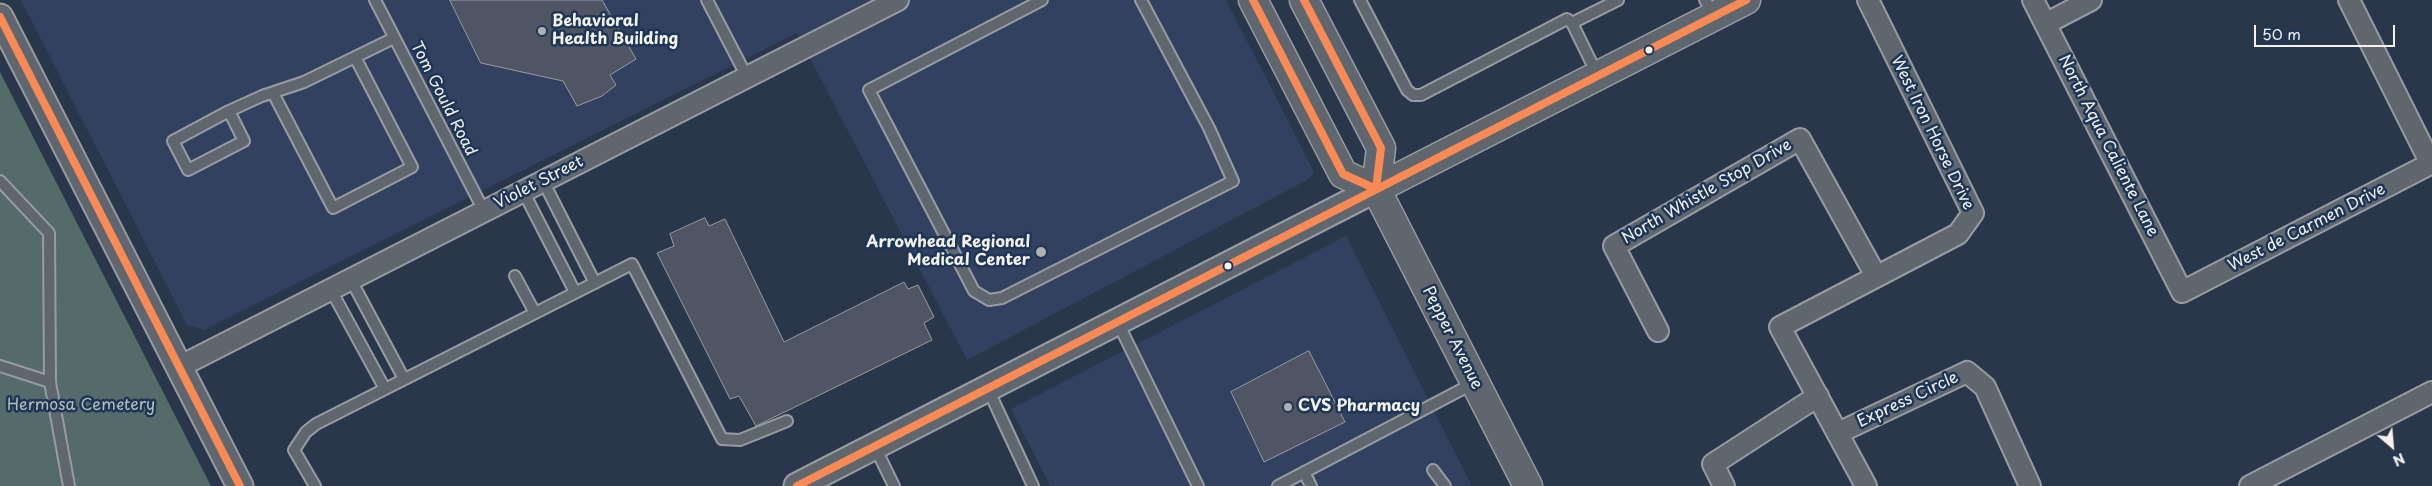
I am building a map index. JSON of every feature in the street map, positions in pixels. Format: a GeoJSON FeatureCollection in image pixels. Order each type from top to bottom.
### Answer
{"type":"FeatureCollection","features":[{"type":"Feature","properties":{"kind":"main road"},"geometry":{"type":"LineString","coordinates":[[1253,0],[1343,174],[1376,189]]}},
{"type":"Feature","properties":{"kind":"main road"},"geometry":{"type":"LineString","coordinates":[[1376,189],[1598,76],[1710,8],[1746,0]]}},
{"type":"Feature","properties":{"kind":"main road"},"geometry":{"type":"LineString","coordinates":[[1306,1],[1381,148],[1376,189]]}},
{"type":"Feature","properties":{"kind":"main road","name":"Pepper Avenue"},"geometry":{"type":"LineString","coordinates":[[1376,189],[1528,486]]}},
{"type":"Feature","properties":{"kind":"street","name":"Violet Street"},"geometry":{"type":"LineString","coordinates":[[179,367],[898,0]]}},
{"type":"Feature","properties":{"kind":"street","name":"West Iron Horse Drive"},"geometry":{"type":"LineString","coordinates":[[1868,0],[1973,213],[1958,234],[1876,276]]}},
{"type":"Feature","properties":{"kind":"street","name":"North Aqua Caliente Lane"},"geometry":{"type":"LineString","coordinates":[[2033,0],[2182,292]]}},
{"type":"Feature","properties":{"kind":"street"},"geometry":{"type":"LineString","coordinates":[[2045,24],[2091,0]]}},
{"type":"Feature","properties":{"kind":"street"},"geometry":{"type":"LineString","coordinates":[[2349,0],[2431,164]]}},
{"type":"Feature","properties":{"kind":"street"},"geometry":{"type":"LineString","coordinates":[[0,18],[240,486]]}},
{"type":"Feature","properties":{"kind":"street","name":"North Whistle Stop Drive"},"geometry":{"type":"LineString","coordinates":[[1658,331],[1614,246],[1800,139],[1876,276]]}},
{"type":"Feature","properties":{"kind":"street","name":"West de Carmen Drive"},"geometry":{"type":"LineString","coordinates":[[2182,292],[2431,164]]}},
{"type":"Feature","properties":{"kind":"street"},"geometry":{"type":"LineString","coordinates":[[796,486],[1376,189]]}},
{"type":"Feature","properties":{"kind":"street"},"geometry":{"type":"LineString","coordinates":[[1866,486],[1780,327],[1876,276]]}},
{"type":"Feature","properties":{"kind":"street","name":"Express Circle"},"geometry":{"type":"LineString","coordinates":[[1838,432],[1967,372],[1985,387],[2030,486]]}},
{"type":"Feature","properties":{"kind":"street"},"geometry":{"type":"LineString","coordinates":[[2250,486],[2432,392]]}},
{"type":"Feature","properties":{"kind":"street"},"geometry":{"type":"LineString","coordinates":[[1724,486],[1713,464],[1818,396]]}},
{"type":"Feature","properties":{"kind":"lane","name":"Tom Gould Road"},"geometry":{"type":"LineString","coordinates":[[375,0],[484,212]]}},
{"type":"Feature","properties":{"kind":"lane"},"geometry":{"type":"LineString","coordinates":[[706,0],[747,77]]}},
{"type":"Feature","properties":{"kind":"lane"},"geometry":{"type":"LineString","coordinates":[[1042,0],[869,90],[974,291],[989,300],[1002,298],[1233,181],[1209,128],[1141,0]]}},
{"type":"Feature","properties":{"kind":"lane"},"geometry":{"type":"LineString","coordinates":[[1360,0],[1407,90],[1413,95],[1421,95],[1567,20],[1572,23],[1598,76]]}},
{"type":"Feature","properties":{"kind":"lane"},"geometry":{"type":"LineString","coordinates":[[1572,23],[1618,0]]}},
{"type":"Feature","properties":{"kind":"lane"},"geometry":{"type":"LineString","coordinates":[[229,111],[244,141],[188,170],[172,141],[229,111],[304,82],[394,38]]}},
{"type":"Feature","properties":{"kind":"lane"},"geometry":{"type":"LineString","coordinates":[[273,93],[333,208],[412,167],[355,57]]}},
{"type":"Feature","properties":{"kind":"lane"},"geometry":{"type":"LineString","coordinates":[[543,181],[595,283]]}},
{"type":"Feature","properties":{"kind":"lane"},"geometry":{"type":"LineString","coordinates":[[0,182],[48,233],[50,382],[69,486]]}},
{"type":"Feature","properties":{"kind":"lane"},"geometry":{"type":"LineString","coordinates":[[523,191],[576,292]]}},
{"type":"Feature","properties":{"kind":"lane"},"geometry":{"type":"LineString","coordinates":[[315,486],[294,450],[306,432],[316,424],[632,264],[722,439],[740,440],[787,421]]}},
{"type":"Feature","properties":{"kind":"lane"},"geometry":{"type":"LineString","coordinates":[[515,276],[535,313]]}},
{"type":"Feature","properties":{"kind":"lane"},"geometry":{"type":"LineString","coordinates":[[351,280],[404,379]]}},
{"type":"Feature","properties":{"kind":"lane"},"geometry":{"type":"LineString","coordinates":[[331,290],[385,389]]}},
{"type":"Feature","properties":{"kind":"lane"},"geometry":{"type":"LineString","coordinates":[[1118,321],[1198,486]]}},
{"type":"Feature","properties":{"kind":"lane"},"geometry":{"type":"LineString","coordinates":[[0,366],[50,382]]}},
{"type":"Feature","properties":{"kind":"lane"},"geometry":{"type":"LineString","coordinates":[[1278,486],[1475,382]]}},
{"type":"Feature","properties":{"kind":"lane"},"geometry":{"type":"LineString","coordinates":[[987,388],[1033,486]]}},
{"type":"Feature","properties":{"kind":"lane"},"geometry":{"type":"LineString","coordinates":[[875,446],[894,486]]}},
{"type":"Feature","properties":{"kind":"lane"},"geometry":{"type":"LineString","coordinates":[[1433,470],[1444,486]]}},
{"type":"Feature","properties":{"kind":"lane"},"geometry":{"type":"LineString","coordinates":[[1304,472],[1311,486]]}},
{"type":"Feature","properties":{"kind":"shaded area","name":"Arrowhead Regional Medical Center"},"geometry":{"type":"Polygon","coordinates":[[[21,0],[1226,0],[1314,172],[1309,179],[967,360],[797,33],[204,330],[187,325],[21,0]]]}},
{"type":"Feature","properties":{"kind":"shaded area"},"geometry":{"type":"Polygon","coordinates":[[[1346,236],[1472,486],[1050,486],[1011,409],[1346,236]]]}},
{"type":"Feature","properties":{"kind":"green space","name":"Hermosa Cemetery"},"geometry":{"type":"Polygon","coordinates":[[[0,72],[211,486],[0,486],[0,72]]]}},
{"type":"Feature","properties":{"kind":"building","name":"Behavioral Health Building"},"geometry":{"type":"Polygon","coordinates":[[[450,0],[602,0],[636,59],[610,75],[616,85],[602,96],[577,106],[563,81],[481,63],[450,0]]]}},
{"type":"Feature","properties":{"kind":"building"},"geometry":{"type":"Polygon","coordinates":[[[705,218],[709,226],[725,219],[784,342],[904,282],[908,289],[918,285],[934,317],[924,323],[932,340],[756,426],[739,396],[730,399],[657,253],[674,246],[670,234],[705,218]]]}},
{"type":"Feature","properties":{"kind":"building","name":"CVS Pharmacy"},"geometry":{"type":"Polygon","coordinates":[[[1309,351],[1345,422],[1264,462],[1231,392],[1309,351]]]}},
{"type":"Feature","properties":{"kind":"transit line"},"geometry":{"type":"LineString","coordinates":[[1253,0],[1343,174],[1376,189]]}},
{"type":"Feature","properties":{"kind":"transit line"},"geometry":{"type":"LineString","coordinates":[[1304,0],[1381,148],[1376,189]]}},
{"type":"Feature","properties":{"kind":"transit line"},"geometry":{"type":"LineString","coordinates":[[797,486],[1746,0]]}},
{"type":"Feature","properties":{"kind":"transit line"},"geometry":{"type":"LineString","coordinates":[[0,17],[240,486]]}},
{"type":"Feature","properties":{"kind":"place","name":"Behavioral Health Building"},"geometry":{"type":"Point","coordinates":[542,31]}},
{"type":"Feature","properties":{"kind":"place","name":"Arrowhead Regional Medical Center"},"geometry":{"type":"Point","coordinates":[1041,252]}},
{"type":"Feature","properties":{"kind":"place","name":"CVS Pharmacy"},"geometry":{"type":"Point","coordinates":[1288,407]}}]}
